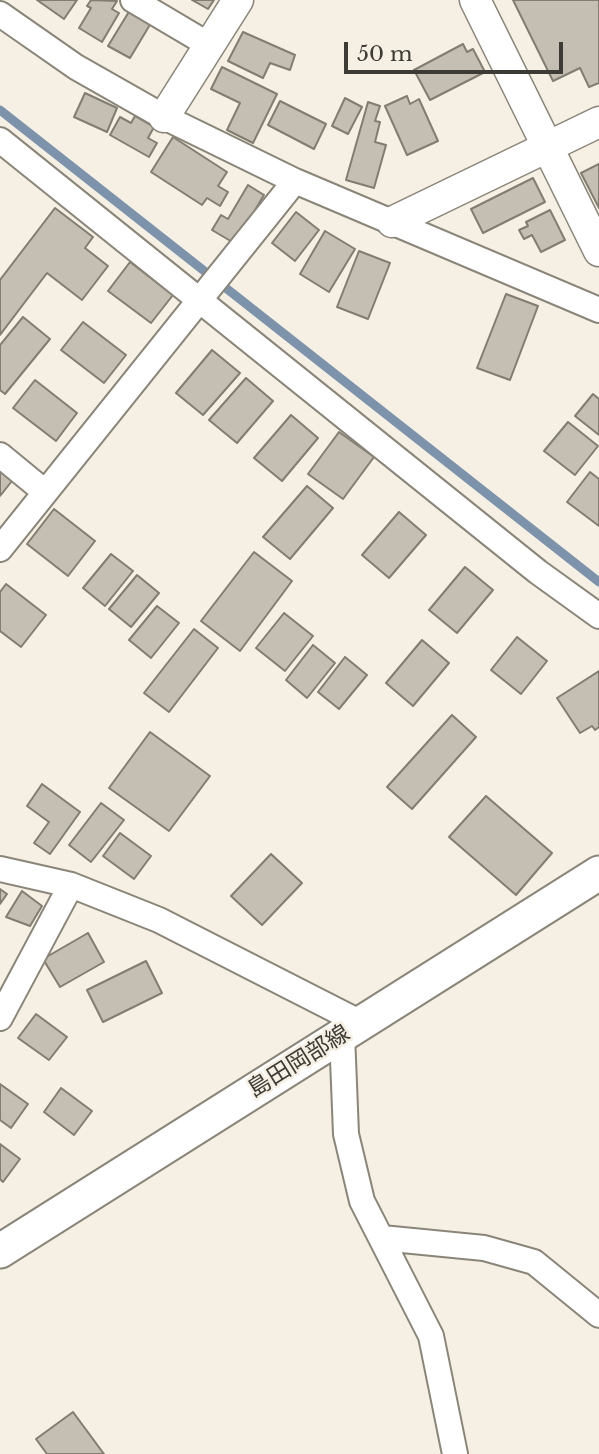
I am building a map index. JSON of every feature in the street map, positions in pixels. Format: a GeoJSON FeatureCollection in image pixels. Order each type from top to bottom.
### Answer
{"type":"FeatureCollection","features":[{"type":"Feature","properties":{"kind":"main road","name":"島田岡部線"},"geometry":{"type":"LineString","coordinates":[[0,1251],[599,873]]}},
{"type":"Feature","properties":{"kind":"street"},"geometry":{"type":"LineString","coordinates":[[132,0],[209,46]]}},
{"type":"Feature","properties":{"kind":"street"},"geometry":{"type":"LineString","coordinates":[[164,117],[238,0]]}},
{"type":"Feature","properties":{"kind":"street"},"geometry":{"type":"LineString","coordinates":[[475,0],[599,251]]}},
{"type":"Feature","properties":{"kind":"street"},"geometry":{"type":"LineString","coordinates":[[0,14],[76,67],[164,117],[295,181],[599,310]]}},
{"type":"Feature","properties":{"kind":"street"},"geometry":{"type":"LineString","coordinates":[[392,222],[599,122]]}},
{"type":"Feature","properties":{"kind":"street"},"geometry":{"type":"LineString","coordinates":[[0,140],[538,572],[599,616]]}},
{"type":"Feature","properties":{"kind":"street"},"geometry":{"type":"LineString","coordinates":[[0,549],[295,181]]}},
{"type":"Feature","properties":{"kind":"street"},"geometry":{"type":"LineString","coordinates":[[0,455],[45,492]]}},
{"type":"Feature","properties":{"kind":"street"},"geometry":{"type":"LineString","coordinates":[[0,869],[71,885],[159,920],[352,1029],[346,1134],[362,1201],[431,1336],[455,1454]]}},
{"type":"Feature","properties":{"kind":"street"},"geometry":{"type":"LineString","coordinates":[[0,1018],[71,885]]}},
{"type":"Feature","properties":{"kind":"street"},"geometry":{"type":"LineString","coordinates":[[382,1238],[484,1248],[534,1262],[599,1315]]}},
{"type":"Feature","properties":{"kind":"building"},"geometry":{"type":"Polygon","coordinates":[[[37,0],[77,0],[64,19],[37,0]]]}},
{"type":"Feature","properties":{"kind":"building"},"geometry":{"type":"Polygon","coordinates":[[[91,0],[117,1],[112,9],[119,13],[102,42],[79,28],[91,8],[87,6],[91,0]]]}},
{"type":"Feature","properties":{"kind":"building"},"geometry":{"type":"Polygon","coordinates":[[[192,0],[214,0],[208,9],[192,0]]]}},
{"type":"Feature","properties":{"kind":"building"},"geometry":{"type":"Polygon","coordinates":[[[513,0],[599,0],[599,83],[589,87],[580,68],[553,81],[513,0]]]}},
{"type":"Feature","properties":{"kind":"building"},"geometry":{"type":"Polygon","coordinates":[[[130,10],[151,23],[130,58],[108,46],[130,10]]]}},
{"type":"Feature","properties":{"kind":"building"},"geometry":{"type":"Polygon","coordinates":[[[243,32],[295,55],[290,70],[270,63],[263,78],[228,61],[243,32]]]}},
{"type":"Feature","properties":{"kind":"building"},"geometry":{"type":"Polygon","coordinates":[[[463,44],[467,52],[473,49],[485,72],[430,100],[414,70],[463,44]]]}},
{"type":"Feature","properties":{"kind":"building"},"geometry":{"type":"Polygon","coordinates":[[[222,67],[277,94],[253,143],[227,130],[240,103],[211,89],[222,67]]]}},
{"type":"Feature","properties":{"kind":"building"},"geometry":{"type":"Polygon","coordinates":[[[85,93],[117,108],[107,132],[74,117],[85,93]]]}},
{"type":"Feature","properties":{"kind":"building"},"geometry":{"type":"Polygon","coordinates":[[[407,96],[410,104],[419,99],[438,141],[407,155],[385,106],[407,96]]]}},
{"type":"Feature","properties":{"kind":"building"},"geometry":{"type":"Polygon","coordinates":[[[345,98],[362,107],[348,134],[332,126],[345,98]]]}},
{"type":"Feature","properties":{"kind":"building"},"geometry":{"type":"Polygon","coordinates":[[[280,101],[326,124],[314,149],[268,125],[280,101]]]}},
{"type":"Feature","properties":{"kind":"building"},"geometry":{"type":"Polygon","coordinates":[[[368,102],[380,106],[375,121],[380,122],[375,142],[386,145],[374,188],[346,180],[368,102]]]}},
{"type":"Feature","properties":{"kind":"building"},"geometry":{"type":"Polygon","coordinates":[[[135,116],[154,127],[148,138],[157,143],[149,157],[110,135],[120,117],[131,123],[135,116]]]}},
{"type":"Feature","properties":{"kind":"building"},"geometry":{"type":"Polygon","coordinates":[[[173,137],[227,172],[218,186],[228,192],[220,206],[207,198],[202,205],[151,172],[173,137]]]}},
{"type":"Feature","properties":{"kind":"building"},"geometry":{"type":"Polygon","coordinates":[[[599,164],[599,208],[581,173],[599,164]]]}},
{"type":"Feature","properties":{"kind":"building"},"geometry":{"type":"Polygon","coordinates":[[[533,178],[545,202],[483,233],[471,209],[533,178]]]}},
{"type":"Feature","properties":{"kind":"building"},"geometry":{"type":"Polygon","coordinates":[[[248,185],[264,195],[255,210],[259,213],[239,246],[212,230],[221,215],[228,219],[248,185]]]}},
{"type":"Feature","properties":{"kind":"building"},"geometry":{"type":"Polygon","coordinates":[[[55,208],[93,237],[85,248],[108,266],[82,300],[47,273],[0,335],[0,280],[55,208]]]}},
{"type":"Feature","properties":{"kind":"building"},"geometry":{"type":"Polygon","coordinates":[[[550,210],[565,240],[541,252],[532,235],[524,239],[519,230],[528,226],[526,222],[550,210]]]}},
{"type":"Feature","properties":{"kind":"building"},"geometry":{"type":"Polygon","coordinates":[[[296,212],[319,230],[295,261],[272,243],[296,212]]]}},
{"type":"Feature","properties":{"kind":"building"},"geometry":{"type":"Polygon","coordinates":[[[325,231],[355,249],[329,292],[300,274],[325,231]]]}},
{"type":"Feature","properties":{"kind":"building"},"geometry":{"type":"Polygon","coordinates":[[[359,251],[390,263],[368,319],[337,307],[359,251]]]}},
{"type":"Feature","properties":{"kind":"building"},"geometry":{"type":"Polygon","coordinates":[[[130,262],[173,295],[151,323],[108,291],[130,262]]]}},
{"type":"Feature","properties":{"kind":"building"},"geometry":{"type":"Polygon","coordinates":[[[506,294],[538,306],[510,380],[477,368],[506,294]]]}},
{"type":"Feature","properties":{"kind":"building"},"geometry":{"type":"Polygon","coordinates":[[[23,317],[50,339],[5,394],[0,390],[0,345],[23,317]]]}},
{"type":"Feature","properties":{"kind":"building"},"geometry":{"type":"Polygon","coordinates":[[[83,322],[126,355],[104,383],[61,350],[83,322]]]}},
{"type":"Feature","properties":{"kind":"building"},"geometry":{"type":"Polygon","coordinates":[[[212,350],[240,373],[203,415],[176,393],[212,350]]]}},
{"type":"Feature","properties":{"kind":"building"},"geometry":{"type":"Polygon","coordinates":[[[246,378],[273,401],[237,443],[209,420],[246,378]]]}},
{"type":"Feature","properties":{"kind":"building"},"geometry":{"type":"Polygon","coordinates":[[[35,380],[77,413],[56,441],[13,408],[35,380]]]}},
{"type":"Feature","properties":{"kind":"building"},"geometry":{"type":"Polygon","coordinates":[[[593,394],[599,399],[599,435],[575,416],[593,394]]]}},
{"type":"Feature","properties":{"kind":"building"},"geometry":{"type":"Polygon","coordinates":[[[291,415],[318,438],[282,481],[254,458],[291,415]]]}},
{"type":"Feature","properties":{"kind":"building"},"geometry":{"type":"Polygon","coordinates":[[[568,422],[598,446],[575,475],[544,451],[568,422]]]}},
{"type":"Feature","properties":{"kind":"building"},"geometry":{"type":"Polygon","coordinates":[[[339,432],[374,457],[343,499],[308,474],[339,432]]]}},
{"type":"Feature","properties":{"kind":"building"},"geometry":{"type":"Polygon","coordinates":[[[0,463],[16,476],[0,496],[0,463]]]}},
{"type":"Feature","properties":{"kind":"building"},"geometry":{"type":"Polygon","coordinates":[[[590,472],[599,479],[599,526],[567,502],[590,472]]]}},
{"type":"Feature","properties":{"kind":"building"},"geometry":{"type":"Polygon","coordinates":[[[307,486],[333,508],[290,559],[263,537],[307,486]]]}},
{"type":"Feature","properties":{"kind":"building"},"geometry":{"type":"Polygon","coordinates":[[[54,509],[95,541],[68,576],[27,544],[54,509]]]}},
{"type":"Feature","properties":{"kind":"building"},"geometry":{"type":"Polygon","coordinates":[[[399,512],[426,535],[389,578],[362,555],[399,512]]]}},
{"type":"Feature","properties":{"kind":"building"},"geometry":{"type":"Polygon","coordinates":[[[254,552],[292,581],[240,651],[201,621],[254,552]]]}},
{"type":"Feature","properties":{"kind":"building"},"geometry":{"type":"Polygon","coordinates":[[[111,554],[133,571],[105,606],[83,588],[111,554]]]}},
{"type":"Feature","properties":{"kind":"building"},"geometry":{"type":"Polygon","coordinates":[[[465,567],[493,590],[457,633],[429,610],[465,567]]]}},
{"type":"Feature","properties":{"kind":"building"},"geometry":{"type":"Polygon","coordinates":[[[137,575],[159,593],[131,627],[109,609],[137,575]]]}},
{"type":"Feature","properties":{"kind":"building"},"geometry":{"type":"Polygon","coordinates":[[[6,584],[46,615],[21,647],[0,631],[0,592],[6,584]]]}},
{"type":"Feature","properties":{"kind":"building"},"geometry":{"type":"Polygon","coordinates":[[[157,606],[179,623],[151,658],[129,640],[157,606]]]}},
{"type":"Feature","properties":{"kind":"building"},"geometry":{"type":"Polygon","coordinates":[[[284,613],[313,636],[285,671],[256,648],[284,613]]]}},
{"type":"Feature","properties":{"kind":"building"},"geometry":{"type":"Polygon","coordinates":[[[194,629],[218,648],[169,712],[144,693],[194,629]]]}},
{"type":"Feature","properties":{"kind":"building"},"geometry":{"type":"Polygon","coordinates":[[[517,637],[547,661],[521,694],[491,670],[517,637]]]}},
{"type":"Feature","properties":{"kind":"building"},"geometry":{"type":"Polygon","coordinates":[[[422,640],[449,663],[413,706],[386,683],[422,640]]]}},
{"type":"Feature","properties":{"kind":"building"},"geometry":{"type":"Polygon","coordinates":[[[313,645],[335,663],[307,698],[286,680],[313,645]]]}},
{"type":"Feature","properties":{"kind":"building"},"geometry":{"type":"Polygon","coordinates":[[[345,657],[367,675],[339,709],[318,692],[345,657]]]}},
{"type":"Feature","properties":{"kind":"building"},"geometry":{"type":"Polygon","coordinates":[[[599,671],[599,727],[595,730],[592,726],[580,733],[557,698],[599,671]]]}},
{"type":"Feature","properties":{"kind":"building"},"geometry":{"type":"Polygon","coordinates":[[[452,715],[476,737],[412,809],[387,787],[452,715]]]}},
{"type":"Feature","properties":{"kind":"building"},"geometry":{"type":"Polygon","coordinates":[[[150,732],[210,776],[169,831],[109,788],[150,732]]]}},
{"type":"Feature","properties":{"kind":"building"},"geometry":{"type":"Polygon","coordinates":[[[42,784],[80,812],[50,854],[34,843],[49,822],[27,806],[42,784]]]}},
{"type":"Feature","properties":{"kind":"building"},"geometry":{"type":"Polygon","coordinates":[[[486,796],[552,853],[516,895],[449,837],[486,796]]]}},
{"type":"Feature","properties":{"kind":"building"},"geometry":{"type":"Polygon","coordinates":[[[101,803],[124,820],[91,862],[69,845],[101,803]]]}},
{"type":"Feature","properties":{"kind":"building"},"geometry":{"type":"Polygon","coordinates":[[[120,833],[151,856],[134,879],[103,856],[120,833]]]}},
{"type":"Feature","properties":{"kind":"building"},"geometry":{"type":"Polygon","coordinates":[[[271,854],[302,883],[262,925],[231,896],[271,854]]]}},
{"type":"Feature","properties":{"kind":"building"},"geometry":{"type":"Polygon","coordinates":[[[0,889],[7,894],[0,904],[0,889]]]}},
{"type":"Feature","properties":{"kind":"building"},"geometry":{"type":"Polygon","coordinates":[[[22,891],[42,906],[30,926],[6,917],[22,891]]]}},
{"type":"Feature","properties":{"kind":"building"},"geometry":{"type":"Polygon","coordinates":[[[88,933],[104,962],[60,987],[43,959],[88,933]]]}},
{"type":"Feature","properties":{"kind":"building"},"geometry":{"type":"Polygon","coordinates":[[[146,961],[162,993],[103,1022],[87,990],[146,961]]]}},
{"type":"Feature","properties":{"kind":"building"},"geometry":{"type":"Polygon","coordinates":[[[36,1014],[67,1037],[49,1060],[18,1038],[36,1014]]]}},
{"type":"Feature","properties":{"kind":"building"},"geometry":{"type":"Polygon","coordinates":[[[0,1084],[28,1104],[11,1128],[0,1120],[0,1084]]]}},
{"type":"Feature","properties":{"kind":"building"},"geometry":{"type":"Polygon","coordinates":[[[61,1088],[92,1111],[74,1135],[44,1112],[61,1088]]]}},
{"type":"Feature","properties":{"kind":"building"},"geometry":{"type":"Polygon","coordinates":[[[0,1144],[20,1159],[3,1182],[0,1179],[0,1144]]]}},
{"type":"Feature","properties":{"kind":"building"},"geometry":{"type":"Polygon","coordinates":[[[73,1412],[104,1454],[47,1454],[36,1439],[73,1412]]]}},
{"type":"Feature","properties":{"kind":"waterway"},"geometry":{"type":"LineString","coordinates":[[0,110],[599,582]]}}]}
